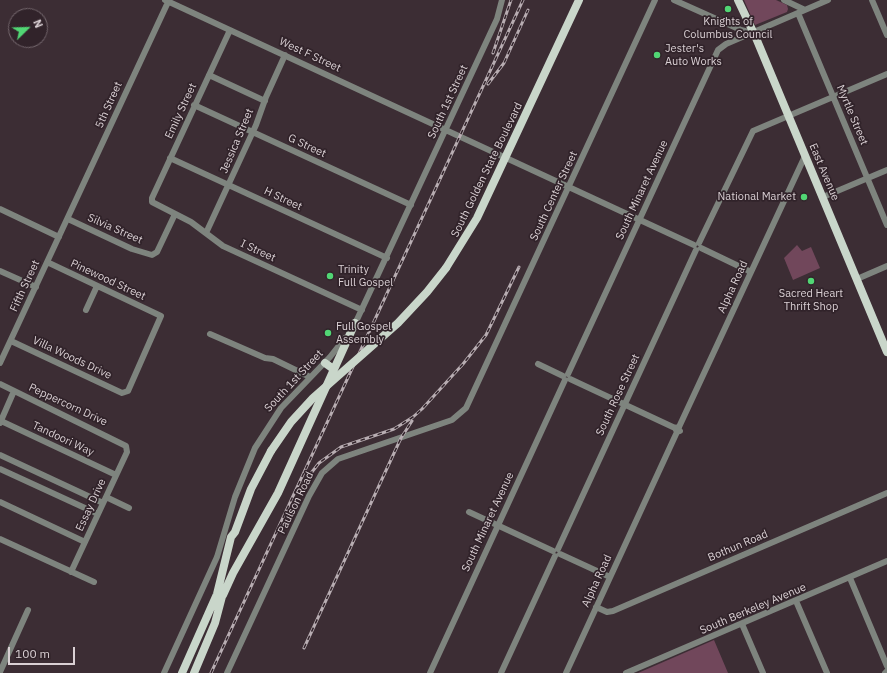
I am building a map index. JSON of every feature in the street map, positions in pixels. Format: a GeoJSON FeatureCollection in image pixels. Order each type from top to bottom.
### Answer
{"type":"FeatureCollection","features":[{"type":"Feature","properties":{"kind":"main road","name":"South Golden State Boulevard"},"geometry":{"type":"LineString","coordinates":[[235,532],[251,489],[271,451],[297,415],[313,398],[398,323],[423,298],[446,268],[473,226],[579,0]]}},
{"type":"Feature","properties":{"kind":"main road","name":"East Avenue"},"geometry":{"type":"LineString","coordinates":[[738,0],[823,197],[887,352]]}},
{"type":"Feature","properties":{"kind":"main road"},"geometry":{"type":"LineString","coordinates":[[223,595],[233,573],[278,493],[334,373],[355,323]]}},
{"type":"Feature","properties":{"kind":"main road"},"geometry":{"type":"LineString","coordinates":[[324,363],[332,368],[334,373]]}},
{"type":"Feature","properties":{"kind":"main road"},"geometry":{"type":"LineString","coordinates":[[194,673],[212,633],[223,595],[236,537],[235,532]]}},
{"type":"Feature","properties":{"kind":"main road"},"geometry":{"type":"LineString","coordinates":[[182,673],[217,594],[231,537],[235,532]]}},
{"type":"Feature","properties":{"kind":"street","name":"West F Street"},"geometry":{"type":"LineString","coordinates":[[167,0],[751,272]]}},
{"type":"Feature","properties":{"kind":"street","name":"5th Street"},"geometry":{"type":"LineString","coordinates":[[68,219],[167,0]]}},
{"type":"Feature","properties":{"kind":"street","name":"South 1st Street"},"geometry":{"type":"LineString","coordinates":[[164,673],[217,557],[235,497],[252,455],[273,418],[290,397],[340,346],[355,323],[387,258],[497,19],[502,0]]}},
{"type":"Feature","properties":{"kind":"street","name":"South Center Street"},"geometry":{"type":"LineString","coordinates":[[470,401],[655,0]]}},
{"type":"Feature","properties":{"kind":"street"},"geometry":{"type":"LineString","coordinates":[[674,0],[742,33]]}},
{"type":"Feature","properties":{"kind":"street"},"geometry":{"type":"LineString","coordinates":[[784,0],[805,10]]}},
{"type":"Feature","properties":{"kind":"street","name":"South Minaret Avenue"},"geometry":{"type":"LineString","coordinates":[[430,673],[717,52],[724,45],[742,33],[753,32],[826,0]]}},
{"type":"Feature","properties":{"kind":"street"},"geometry":{"type":"LineString","coordinates":[[872,0],[887,35]]}},
{"type":"Feature","properties":{"kind":"street","name":"Myrtle Street"},"geometry":{"type":"LineString","coordinates":[[798,13],[887,225]]}},
{"type":"Feature","properties":{"kind":"street","name":"Emily Street"},"geometry":{"type":"LineString","coordinates":[[152,202],[152,198],[194,105],[230,30]]}},
{"type":"Feature","properties":{"kind":"street","name":"Jessica Street"},"geometry":{"type":"LineString","coordinates":[[206,233],[253,132],[285,55]]}},
{"type":"Feature","properties":{"kind":"street","name":"South Rose Street"},"geometry":{"type":"LineString","coordinates":[[501,673],[750,134],[756,129],[887,74]]}},
{"type":"Feature","properties":{"kind":"street"},"geometry":{"type":"LineString","coordinates":[[209,75],[265,101]]}},
{"type":"Feature","properties":{"kind":"street","name":"G Street"},"geometry":{"type":"LineString","coordinates":[[194,105],[411,205]]}},
{"type":"Feature","properties":{"kind":"street","name":"Alpha Road"},"geometry":{"type":"LineString","coordinates":[[566,673],[677,429],[805,156]]}},
{"type":"Feature","properties":{"kind":"street","name":"H Street"},"geometry":{"type":"LineString","coordinates":[[170,158],[387,258]]}},
{"type":"Feature","properties":{"kind":"street"},"geometry":{"type":"LineString","coordinates":[[823,197],[887,170]]}},
{"type":"Feature","properties":{"kind":"street","name":"I Street"},"geometry":{"type":"LineString","coordinates":[[152,202],[191,222],[223,246],[362,310]]}},
{"type":"Feature","properties":{"kind":"street"},"geometry":{"type":"LineString","coordinates":[[0,210],[59,237]]}},
{"type":"Feature","properties":{"kind":"street","name":"Silvia Street"},"geometry":{"type":"LineString","coordinates":[[68,219],[132,249],[154,255],[174,214]]}},
{"type":"Feature","properties":{"kind":"street","name":"Fifth Street"},"geometry":{"type":"LineString","coordinates":[[0,363],[68,219]]}},
{"type":"Feature","properties":{"kind":"street","name":"Pinewood Street"},"geometry":{"type":"LineString","coordinates":[[47,262],[161,316],[128,391],[125,393]]}},
{"type":"Feature","properties":{"kind":"street"},"geometry":{"type":"LineString","coordinates":[[856,279],[887,266]]}},
{"type":"Feature","properties":{"kind":"street"},"geometry":{"type":"LineString","coordinates":[[0,271],[36,287]]}},
{"type":"Feature","properties":{"kind":"street"},"geometry":{"type":"LineString","coordinates":[[86,310],[97,286]]}},
{"type":"Feature","properties":{"kind":"street"},"geometry":{"type":"LineString","coordinates":[[210,334],[265,358],[273,359],[310,377]]}},
{"type":"Feature","properties":{"kind":"street","name":"Villa Woods Drive"},"geometry":{"type":"LineString","coordinates":[[10,341],[125,393]]}},
{"type":"Feature","properties":{"kind":"street"},"geometry":{"type":"LineString","coordinates":[[538,364],[677,429]]}},
{"type":"Feature","properties":{"kind":"street","name":"Peppercorn Drive"},"geometry":{"type":"LineString","coordinates":[[0,384],[126,446]]}},
{"type":"Feature","properties":{"kind":"street"},"geometry":{"type":"LineString","coordinates":[[0,422],[14,391]]}},
{"type":"Feature","properties":{"kind":"street","name":"Paulson Road"},"geometry":{"type":"LineString","coordinates":[[227,673],[309,496],[324,470],[345,456],[452,420],[464,412],[470,401]]}},
{"type":"Feature","properties":{"kind":"street","name":"Tandoori Way"},"geometry":{"type":"LineString","coordinates":[[0,422],[116,475]]}},
{"type":"Feature","properties":{"kind":"street","name":"Essay Drive"},"geometry":{"type":"LineString","coordinates":[[71,572],[127,452],[126,446]]}},
{"type":"Feature","properties":{"kind":"street"},"geometry":{"type":"LineString","coordinates":[[0,455],[105,500],[129,508]]}},
{"type":"Feature","properties":{"kind":"street"},"geometry":{"type":"LineString","coordinates":[[0,469],[98,514]]}},
{"type":"Feature","properties":{"kind":"street","name":"Bothun Road"},"geometry":{"type":"LineString","coordinates":[[596,607],[605,612],[612,612],[887,493]]}},
{"type":"Feature","properties":{"kind":"street"},"geometry":{"type":"LineString","coordinates":[[0,502],[85,542]]}},
{"type":"Feature","properties":{"kind":"street"},"geometry":{"type":"LineString","coordinates":[[469,512],[610,577]]}},
{"type":"Feature","properties":{"kind":"street"},"geometry":{"type":"LineString","coordinates":[[0,539],[94,582]]}},
{"type":"Feature","properties":{"kind":"street","name":"South Berkeley Avenue"},"geometry":{"type":"LineString","coordinates":[[626,673],[887,561]]}},
{"type":"Feature","properties":{"kind":"street"},"geometry":{"type":"LineString","coordinates":[[850,578],[887,666]]}},
{"type":"Feature","properties":{"kind":"street"},"geometry":{"type":"LineString","coordinates":[[796,601],[827,673]]}},
{"type":"Feature","properties":{"kind":"street"},"geometry":{"type":"LineString","coordinates":[[0,672],[3,658],[28,610]]}},
{"type":"Feature","properties":{"kind":"street"},"geometry":{"type":"LineString","coordinates":[[742,624],[763,673]]}},
{"type":"Feature","properties":{"kind":"shaded area"},"geometry":{"type":"Polygon","coordinates":[[[744,0],[776,0],[787,5],[788,9],[787,12],[755,25],[744,0]]]}},
{"type":"Feature","properties":{"kind":"shaded area"},"geometry":{"type":"Polygon","coordinates":[[[797,245],[802,251],[811,247],[820,268],[793,280],[784,258],[797,245]]]}},
{"type":"Feature","properties":{"kind":"shaded area"},"geometry":{"type":"Polygon","coordinates":[[[714,640],[728,673],[638,673],[714,640]]]}},
{"type":"Feature","properties":{"kind":"railway"},"geometry":{"type":"LineString","coordinates":[[493,53],[511,0]]}},
{"type":"Feature","properties":{"kind":"railway"},"geometry":{"type":"LineString","coordinates":[[211,673],[523,0]]}},
{"type":"Feature","properties":{"kind":"railway"},"geometry":{"type":"LineString","coordinates":[[488,84],[504,63],[528,10]]}},
{"type":"Feature","properties":{"kind":"railway"},"geometry":{"type":"LineString","coordinates":[[304,482],[319,463],[341,447],[394,429],[413,417],[422,409],[463,364],[486,335],[519,267]]}},
{"type":"Feature","properties":{"kind":"railway"},"geometry":{"type":"LineString","coordinates":[[304,648],[401,438],[412,421]]}},
{"type":"Feature","properties":{"kind":"place","name":"Knights of Columbus Council"},"geometry":{"type":"Point","coordinates":[728,9]}},
{"type":"Feature","properties":{"kind":"place","name":"Jester's Auto Works"},"geometry":{"type":"Point","coordinates":[657,55]}},
{"type":"Feature","properties":{"kind":"place","name":"National Market"},"geometry":{"type":"Point","coordinates":[804,197]}},
{"type":"Feature","properties":{"kind":"place","name":"Trinity Full Gospel"},"geometry":{"type":"Point","coordinates":[330,276]}},
{"type":"Feature","properties":{"kind":"place","name":"Sacred Heart Thrift Shop"},"geometry":{"type":"Point","coordinates":[811,281]}},
{"type":"Feature","properties":{"kind":"place","name":"Full Gospel Assembly"},"geometry":{"type":"Point","coordinates":[328,333]}}]}
